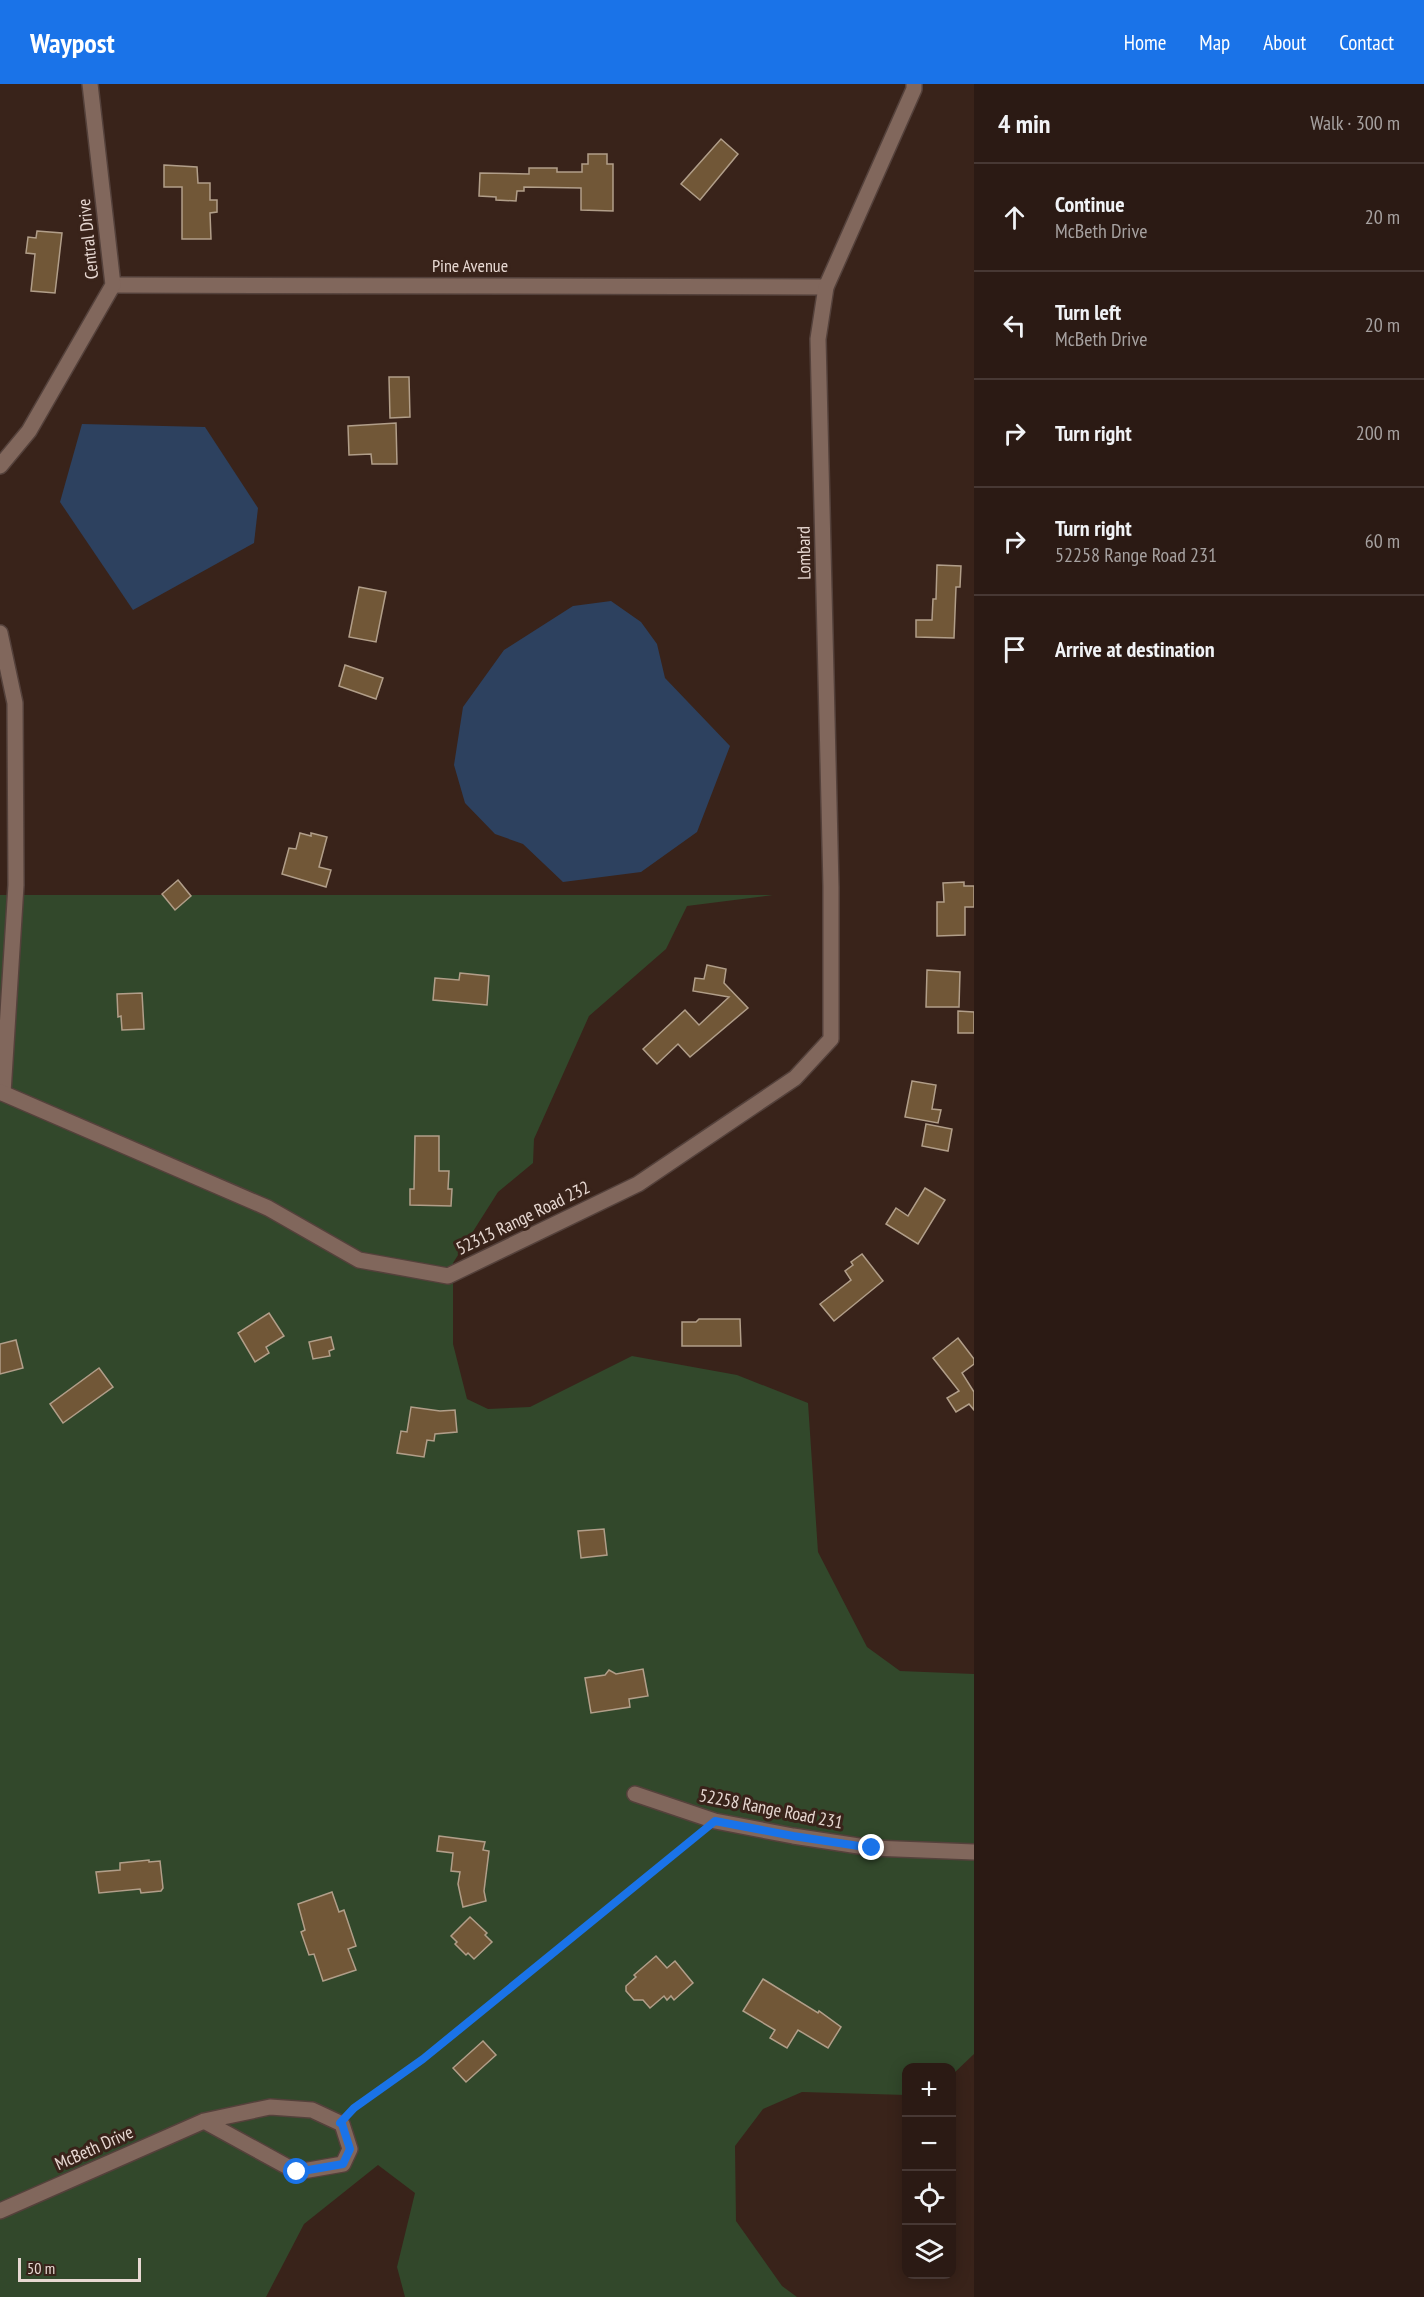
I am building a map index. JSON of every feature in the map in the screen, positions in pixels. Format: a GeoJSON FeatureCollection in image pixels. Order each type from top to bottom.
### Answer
{"type":"FeatureCollection","features":[{"type":"Feature","properties":{"kind":"street","name":"Central Drive"},"geometry":{"type":"LineString","coordinates":[[0,466],[29,431],[113,285],[90,84]]}},
{"type":"Feature","properties":{"kind":"street","name":"Lombard"},"geometry":{"type":"LineString","coordinates":[[831,1040],[831,886],[818,339],[826,287],[914,89],[914,84]]}},
{"type":"Feature","properties":{"kind":"street","name":"Pine Avenue"},"geometry":{"type":"LineString","coordinates":[[113,285],[826,287]]}},
{"type":"Feature","properties":{"kind":"street","name":"52313 Range Road 232"},"geometry":{"type":"LineString","coordinates":[[0,633],[15,703],[16,885],[1,1093],[268,1208],[359,1260],[448,1276],[638,1184],[795,1078],[831,1040]]}},
{"type":"Feature","properties":{"kind":"street","name":"52258 Range Road 231"},"geometry":{"type":"LineString","coordinates":[[635,1794],[715,1821],[793,1836],[872,1848],[974,1852]]}},
{"type":"Feature","properties":{"kind":"street","name":"McBeth Drive"},"geometry":{"type":"LineString","coordinates":[[0,2211],[204,2121],[270,2107],[312,2110],[340,2123]]}},
{"type":"Feature","properties":{"kind":"street"},"geometry":{"type":"LineString","coordinates":[[204,2121],[297,2172],[343,2164],[350,2149],[340,2123]]}},
{"type":"Feature","properties":{"kind":"path"},"geometry":{"type":"LineString","coordinates":[[340,2123],[354,2108],[423,2059],[715,1821]]}},
{"type":"Feature","properties":{"kind":"green space"},"geometry":{"type":"Polygon","coordinates":[[[0,895],[773,895],[687,906],[666,949],[589,1016],[534,1139],[533,1163],[498,1192],[453,1263],[453,1344],[467,1399],[488,1409],[530,1407],[632,1356],[737,1375],[808,1403],[818,1552],[867,1647],[900,1671],[974,1674],[974,2054],[956,2071],[956,2063],[902,2063],[902,2095],[802,2092],[763,2109],[735,2146],[736,2221],[782,2286],[797,2297],[405,2297],[397,2267],[415,2193],[378,2165],[304,2224],[266,2297],[0,2297],[0,895]]]}},
{"type":"Feature","properties":{"kind":"water"},"geometry":{"type":"Polygon","coordinates":[[[82,424],[205,427],[258,508],[254,543],[133,610],[60,502],[82,424]]]}},
{"type":"Feature","properties":{"kind":"water"},"geometry":{"type":"Polygon","coordinates":[[[611,601],[641,622],[657,644],[665,678],[730,746],[697,832],[641,872],[563,882],[523,844],[495,834],[465,803],[454,765],[463,707],[504,650],[573,606],[611,601]]]}},
{"type":"Feature","properties":{"kind":"building"},"geometry":{"type":"Polygon","coordinates":[[[721,139],[738,154],[700,200],[681,184],[721,139]]]}},
{"type":"Feature","properties":{"kind":"building"},"geometry":{"type":"Polygon","coordinates":[[[588,154],[607,154],[607,164],[613,164],[613,211],[581,210],[581,188],[524,187],[524,191],[517,191],[516,201],[479,196],[480,173],[529,174],[529,168],[557,168],[557,172],[582,172],[582,164],[588,164],[588,154]]]}},
{"type":"Feature","properties":{"kind":"building"},"geometry":{"type":"Polygon","coordinates":[[[164,165],[197,167],[198,183],[210,183],[210,200],[217,200],[217,212],[210,213],[211,239],[182,239],[182,187],[164,187],[164,165]]]}},
{"type":"Feature","properties":{"kind":"building"},"geometry":{"type":"Polygon","coordinates":[[[37,231],[62,233],[55,293],[31,291],[35,254],[26,253],[28,237],[36,238],[37,231]]]}},
{"type":"Feature","properties":{"kind":"building"},"geometry":{"type":"Polygon","coordinates":[[[389,377],[409,377],[410,417],[390,418],[389,377]]]}},
{"type":"Feature","properties":{"kind":"building"},"geometry":{"type":"Polygon","coordinates":[[[396,423],[397,464],[372,464],[371,454],[349,455],[348,426],[396,423]]]}},
{"type":"Feature","properties":{"kind":"building"},"geometry":{"type":"Polygon","coordinates":[[[937,565],[961,566],[960,587],[956,587],[954,638],[916,637],[916,620],[932,620],[933,599],[936,599],[937,565]]]}},
{"type":"Feature","properties":{"kind":"building"},"geometry":{"type":"Polygon","coordinates":[[[359,587],[386,592],[376,642],[349,637],[359,587]]]}},
{"type":"Feature","properties":{"kind":"building"},"geometry":{"type":"Polygon","coordinates":[[[345,665],[383,678],[376,699],[339,686],[345,665]]]}},
{"type":"Feature","properties":{"kind":"building"},"geometry":{"type":"Polygon","coordinates":[[[300,833],[327,837],[319,867],[331,870],[326,887],[282,874],[289,848],[296,849],[300,833]]]}},
{"type":"Feature","properties":{"kind":"building"},"geometry":{"type":"Polygon","coordinates":[[[178,880],[191,896],[175,910],[162,894],[178,880]]]}},
{"type":"Feature","properties":{"kind":"building"},"geometry":{"type":"Polygon","coordinates":[[[964,882],[964,886],[974,886],[974,907],[965,907],[965,935],[937,936],[937,902],[944,902],[943,883],[964,882]]]}},
{"type":"Feature","properties":{"kind":"building"},"geometry":{"type":"Polygon","coordinates":[[[707,965],[726,969],[724,983],[748,1008],[690,1057],[678,1044],[657,1064],[643,1049],[685,1010],[699,1025],[729,997],[693,991],[695,978],[704,979],[707,965]]]}},
{"type":"Feature","properties":{"kind":"building"},"geometry":{"type":"Polygon","coordinates":[[[927,970],[960,972],[959,1007],[926,1007],[927,970]]]}},
{"type":"Feature","properties":{"kind":"building"},"geometry":{"type":"Polygon","coordinates":[[[460,973],[489,976],[487,1005],[433,1000],[435,978],[459,980],[460,973]]]}},
{"type":"Feature","properties":{"kind":"building"},"geometry":{"type":"Polygon","coordinates":[[[142,993],[144,1029],[122,1030],[121,1016],[118,1017],[117,994],[142,993]]]}},
{"type":"Feature","properties":{"kind":"building"},"geometry":{"type":"Polygon","coordinates":[[[958,1011],[974,1012],[974,1033],[958,1033],[958,1011]]]}},
{"type":"Feature","properties":{"kind":"building"},"geometry":{"type":"Polygon","coordinates":[[[912,1081],[936,1085],[932,1109],[941,1110],[938,1123],[905,1117],[912,1081]]]}},
{"type":"Feature","properties":{"kind":"building"},"geometry":{"type":"Polygon","coordinates":[[[926,1124],[952,1129],[948,1151],[922,1146],[926,1124]]]}},
{"type":"Feature","properties":{"kind":"building"},"geometry":{"type":"Polygon","coordinates":[[[415,1136],[439,1136],[439,1171],[449,1171],[448,1189],[452,1189],[451,1206],[410,1205],[410,1189],[414,1189],[415,1136]]]}},
{"type":"Feature","properties":{"kind":"building"},"geometry":{"type":"Polygon","coordinates":[[[925,1188],[945,1200],[918,1244],[886,1224],[896,1208],[908,1216],[925,1188]]]}},
{"type":"Feature","properties":{"kind":"building"},"geometry":{"type":"Polygon","coordinates":[[[862,1254],[883,1281],[834,1321],[820,1304],[851,1280],[845,1271],[853,1265],[851,1262],[862,1254]]]}},
{"type":"Feature","properties":{"kind":"building"},"geometry":{"type":"Polygon","coordinates":[[[269,1313],[284,1336],[266,1347],[269,1353],[255,1362],[238,1333],[269,1313]]]}},
{"type":"Feature","properties":{"kind":"building"},"geometry":{"type":"Polygon","coordinates":[[[699,1319],[740,1319],[741,1346],[682,1346],[682,1322],[696,1322],[699,1319]]]}},
{"type":"Feature","properties":{"kind":"building"},"geometry":{"type":"Polygon","coordinates":[[[331,1337],[334,1349],[329,1351],[330,1356],[313,1359],[309,1342],[331,1337]]]}},
{"type":"Feature","properties":{"kind":"building"},"geometry":{"type":"Polygon","coordinates":[[[958,1338],[974,1359],[974,1364],[962,1373],[974,1392],[974,1410],[969,1404],[956,1412],[947,1398],[959,1391],[933,1358],[958,1338]]]}},
{"type":"Feature","properties":{"kind":"building"},"geometry":{"type":"Polygon","coordinates":[[[16,1340],[23,1368],[0,1374],[0,1344],[16,1340]]]}},
{"type":"Feature","properties":{"kind":"building"},"geometry":{"type":"Polygon","coordinates":[[[99,1368],[113,1387],[63,1423],[50,1404],[99,1368]]]}},
{"type":"Feature","properties":{"kind":"building"},"geometry":{"type":"Polygon","coordinates":[[[411,1407],[440,1411],[455,1410],[457,1432],[435,1434],[434,1441],[427,1440],[424,1457],[397,1453],[401,1431],[407,1432],[411,1407]]]}},
{"type":"Feature","properties":{"kind":"building"},"geometry":{"type":"Polygon","coordinates":[[[604,1529],[607,1555],[581,1558],[578,1531],[604,1529]]]}},
{"type":"Feature","properties":{"kind":"building"},"geometry":{"type":"Polygon","coordinates":[[[643,1669],[648,1696],[629,1699],[630,1707],[591,1713],[585,1678],[605,1675],[609,1670],[616,1674],[643,1669]]]}},
{"type":"Feature","properties":{"kind":"building"},"geometry":{"type":"Polygon","coordinates":[[[439,1836],[485,1842],[483,1850],[489,1851],[484,1891],[486,1901],[463,1907],[458,1884],[460,1872],[451,1871],[453,1853],[437,1851],[439,1836]]]}},
{"type":"Feature","properties":{"kind":"building"},"geometry":{"type":"Polygon","coordinates":[[[149,1860],[149,1862],[160,1861],[163,1888],[161,1891],[141,1893],[140,1889],[99,1893],[96,1872],[120,1870],[120,1863],[149,1860]]]}},
{"type":"Feature","properties":{"kind":"building"},"geometry":{"type":"Polygon","coordinates":[[[332,1892],[339,1912],[344,1910],[356,1946],[348,1949],[356,1970],[323,1981],[314,1954],[309,1955],[301,1932],[305,1930],[298,1904],[332,1892]]]}},
{"type":"Feature","properties":{"kind":"building"},"geometry":{"type":"Polygon","coordinates":[[[470,1917],[487,1933],[485,1935],[492,1942],[474,1959],[468,1953],[466,1955],[455,1944],[457,1942],[451,1936],[470,1917]]]}},
{"type":"Feature","properties":{"kind":"building"},"geometry":{"type":"Polygon","coordinates":[[[656,1956],[667,1968],[675,1961],[693,1983],[674,2000],[671,1996],[667,2000],[664,1996],[650,2008],[643,2000],[634,2000],[626,1991],[626,1986],[636,1977],[634,1975],[656,1956]]]}},
{"type":"Feature","properties":{"kind":"building"},"geometry":{"type":"Polygon","coordinates":[[[763,1979],[818,2013],[819,2011],[841,2027],[828,2048],[798,2030],[787,2048],[770,2038],[775,2030],[743,2011],[763,1979]]]}},
{"type":"Feature","properties":{"kind":"building"},"geometry":{"type":"Polygon","coordinates":[[[483,2041],[496,2055],[466,2082],[453,2068],[483,2041]]]}},
{"type":"Feature","properties":{"kind":"route"},"geometry":{"type":"LineString","coordinates":[[297,2172],[343,2164],[350,2149],[340,2123],[354,2108],[423,2059],[691,1843],[715,1821],[872,1848]]}}]}
